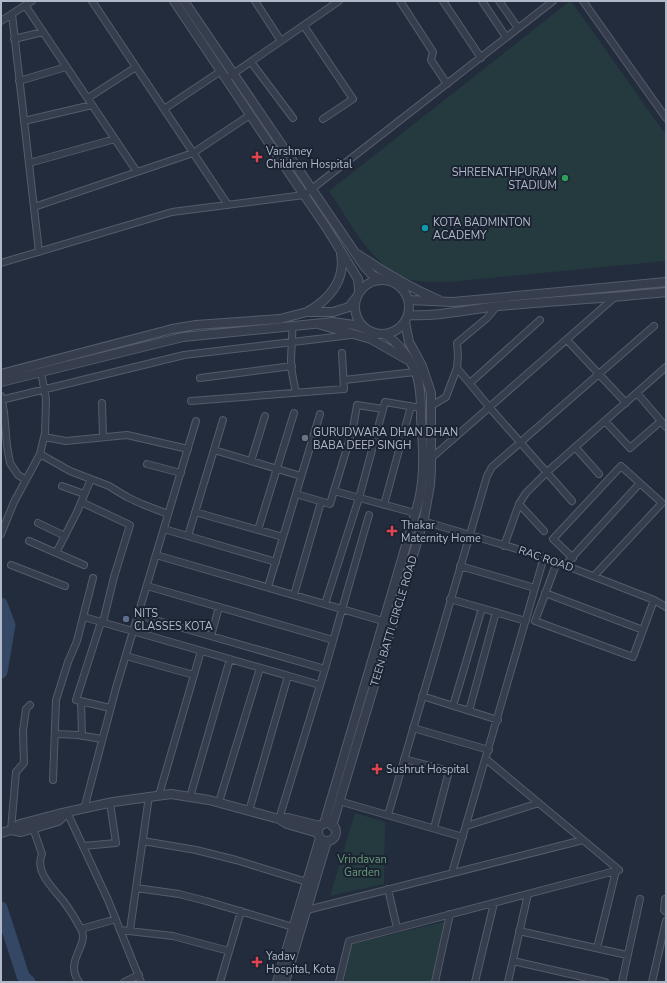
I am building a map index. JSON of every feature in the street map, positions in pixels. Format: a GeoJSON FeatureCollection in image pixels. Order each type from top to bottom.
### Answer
{"type":"FeatureCollection","features":[{"type":"Feature","properties":{"kind":"street"},"geometry":{"type":"LineString","coordinates":[[1,21],[32,1]]}},
{"type":"Feature","properties":{"kind":"street"},"geometry":{"type":"LineString","coordinates":[[92,1],[228,205]]}},
{"type":"Feature","properties":{"kind":"street"},"geometry":{"type":"LineString","coordinates":[[174,1],[221,71],[230,77],[312,189],[368,271],[372,275],[381,279]]}},
{"type":"Feature","properties":{"kind":"street"},"geometry":{"type":"LineString","coordinates":[[184,1],[230,77],[250,115],[340,249],[358,279],[359,289],[361,289]]}},
{"type":"Feature","properties":{"kind":"street"},"geometry":{"type":"LineString","coordinates":[[255,1],[282,41]]}},
{"type":"Feature","properties":{"kind":"street"},"geometry":{"type":"LineString","coordinates":[[230,77],[339,1]]}},
{"type":"Feature","properties":{"kind":"street"},"geometry":{"type":"LineString","coordinates":[[400,1],[434,52],[431,60],[447,84]]}},
{"type":"Feature","properties":{"kind":"street"},"geometry":{"type":"LineString","coordinates":[[443,1],[481,58]]}},
{"type":"Feature","properties":{"kind":"street"},"geometry":{"type":"LineString","coordinates":[[482,1],[506,37]]}},
{"type":"Feature","properties":{"kind":"street"},"geometry":{"type":"LineString","coordinates":[[499,1],[518,28]]}},
{"type":"Feature","properties":{"kind":"street"},"geometry":{"type":"LineString","coordinates":[[1,263],[172,212],[304,195],[553,1]]}},
{"type":"Feature","properties":{"kind":"street"},"geometry":{"type":"LineString","coordinates":[[583,1],[666,118]]}},
{"type":"Feature","properties":{"kind":"street"},"geometry":{"type":"LineString","coordinates":[[25,5],[137,172]]}},
{"type":"Feature","properties":{"kind":"street"},"geometry":{"type":"LineString","coordinates":[[12,14],[39,252]]}},
{"type":"Feature","properties":{"kind":"street"},"geometry":{"type":"LineString","coordinates":[[304,26],[353,99],[323,119]]}},
{"type":"Feature","properties":{"kind":"street"},"geometry":{"type":"LineString","coordinates":[[14,39],[43,32]]}},
{"type":"Feature","properties":{"kind":"street"},"geometry":{"type":"LineString","coordinates":[[251,62],[293,118]]}},
{"type":"Feature","properties":{"kind":"street"},"geometry":{"type":"LineString","coordinates":[[19,81],[66,67]]}},
{"type":"Feature","properties":{"kind":"street"},"geometry":{"type":"LineString","coordinates":[[88,98],[136,67]]}},
{"type":"Feature","properties":{"kind":"street"},"geometry":{"type":"LineString","coordinates":[[164,109],[221,71]]}},
{"type":"Feature","properties":{"kind":"street"},"geometry":{"type":"LineString","coordinates":[[24,121],[92,105]]}},
{"type":"Feature","properties":{"kind":"street"},"geometry":{"type":"LineString","coordinates":[[34,207],[193,153],[250,115]]}},
{"type":"Feature","properties":{"kind":"street"},"geometry":{"type":"LineString","coordinates":[[29,163],[115,139]]}},
{"type":"Feature","properties":{"kind":"street"},"geometry":{"type":"LineString","coordinates":[[307,312],[322,302],[335,288],[343,268],[340,249]]}},
{"type":"Feature","properties":{"kind":"street"},"geometry":{"type":"LineString","coordinates":[[355,253],[387,275],[445,302]]}},
{"type":"Feature","properties":{"kind":"street"},"geometry":{"type":"LineString","coordinates":[[1,374],[172,329],[196,325],[280,319],[307,312],[333,312],[343,310],[349,307],[361,289],[373,280],[389,280],[397,284],[403,289],[409,300],[406,318],[399,328],[384,334],[371,332],[345,323],[333,322],[183,337],[1,382]]}},
{"type":"Feature","properties":{"kind":"street"},"geometry":{"type":"LineString","coordinates":[[409,300],[445,302],[666,282]]}},
{"type":"Feature","properties":{"kind":"street"},"geometry":{"type":"LineString","coordinates":[[406,318],[497,306],[666,292]]}},
{"type":"Feature","properties":{"kind":"street"},"geometry":{"type":"LineString","coordinates":[[423,465],[490,408],[615,297]]}},
{"type":"Feature","properties":{"kind":"street"},"geometry":{"type":"LineString","coordinates":[[355,300],[355,313],[357,319],[366,329]]}},
{"type":"Feature","properties":{"kind":"street"},"geometry":{"type":"LineString","coordinates":[[431,406],[446,397],[457,368],[457,343],[487,318],[497,306]]}},
{"type":"Feature","properties":{"kind":"street","name":"TEEN BATTI CIRCLE ROAD"},"geometry":{"type":"LineString","coordinates":[[324,831],[339,801],[423,521],[430,485],[431,393],[422,366],[409,342],[406,318]]}},
{"type":"Feature","properties":{"kind":"street"},"geometry":{"type":"LineString","coordinates":[[470,383],[540,320]]}},
{"type":"Feature","properties":{"kind":"street"},"geometry":{"type":"LineString","coordinates":[[314,323],[371,339],[410,361]]}},
{"type":"Feature","properties":{"kind":"street"},"geometry":{"type":"LineString","coordinates":[[292,326],[292,377],[296,392]]}},
{"type":"Feature","properties":{"kind":"street"},"geometry":{"type":"LineString","coordinates":[[388,815],[487,476],[492,467],[654,326]]}},
{"type":"Feature","properties":{"kind":"street"},"geometry":{"type":"LineString","coordinates":[[26,480],[18,475],[10,463],[1,399],[184,355],[356,334]]}},
{"type":"Feature","properties":{"kind":"street"},"geometry":{"type":"LineString","coordinates":[[277,982],[324,831],[420,495],[423,465],[421,408],[415,372],[404,352],[384,334]]}},
{"type":"Feature","properties":{"kind":"street"},"geometry":{"type":"LineString","coordinates":[[567,340],[626,403]]}},
{"type":"Feature","properties":{"kind":"street"},"geometry":{"type":"LineString","coordinates":[[191,401],[344,389],[342,353]]}},
{"type":"Feature","properties":{"kind":"street"},"geometry":{"type":"LineString","coordinates":[[200,378],[292,366]]}},
{"type":"Feature","properties":{"kind":"street"},"geometry":{"type":"LineString","coordinates":[[457,368],[490,408],[572,501]]}},
{"type":"Feature","properties":{"kind":"street"},"geometry":{"type":"LineString","coordinates":[[504,546],[519,504],[526,493],[575,447],[666,368]]}},
{"type":"Feature","properties":{"kind":"street"},"geometry":{"type":"LineString","coordinates":[[1,534],[14,502],[40,454],[44,437],[46,399],[41,372]]}},
{"type":"Feature","properties":{"kind":"street"},"geometry":{"type":"LineString","coordinates":[[344,380],[415,372]]}},
{"type":"Feature","properties":{"kind":"street"},"geometry":{"type":"LineString","coordinates":[[637,393],[666,427]]}},
{"type":"Feature","properties":{"kind":"street"},"geometry":{"type":"LineString","coordinates":[[325,604],[359,498],[385,402],[421,408]]}},
{"type":"Feature","properties":{"kind":"street"},"geometry":{"type":"LineString","coordinates":[[102,403],[102,436]]}},
{"type":"Feature","properties":{"kind":"street"},"geometry":{"type":"LineString","coordinates":[[296,494],[330,504],[353,428],[357,404],[383,409]]}},
{"type":"Feature","properties":{"kind":"street"},"geometry":{"type":"LineString","coordinates":[[384,504],[411,406]]}},
{"type":"Feature","properties":{"kind":"street"},"geometry":{"type":"LineString","coordinates":[[258,530],[294,413]]}},
{"type":"Feature","properties":{"kind":"street"},"geometry":{"type":"LineString","coordinates":[[268,587],[320,414]]}},
{"type":"Feature","properties":{"kind":"street"},"geometry":{"type":"LineString","coordinates":[[251,461],[265,416]]}},
{"type":"Feature","properties":{"kind":"street"},"geometry":{"type":"LineString","coordinates":[[188,536],[223,420]]}},
{"type":"Feature","properties":{"kind":"street"},"geometry":{"type":"LineString","coordinates":[[84,809],[110,708],[196,421]]}},
{"type":"Feature","properties":{"kind":"street"},"geometry":{"type":"LineString","coordinates":[[605,421],[630,448],[661,421]]}},
{"type":"Feature","properties":{"kind":"street"},"geometry":{"type":"LineString","coordinates":[[44,437],[66,441],[102,436],[127,435],[188,449]]}},
{"type":"Feature","properties":{"kind":"street"},"geometry":{"type":"LineString","coordinates":[[575,447],[599,474]]}},
{"type":"Feature","properties":{"kind":"street"},"geometry":{"type":"LineString","coordinates":[[214,450],[301,476]]}},
{"type":"Feature","properties":{"kind":"street"},"geometry":{"type":"LineString","coordinates":[[40,454],[70,471],[109,486],[127,497],[168,514]]}},
{"type":"Feature","properties":{"kind":"street"},"geometry":{"type":"LineString","coordinates":[[147,464],[181,473]]}},
{"type":"Feature","properties":{"kind":"street"},"geometry":{"type":"LineString","coordinates":[[573,558],[553,539],[621,466],[662,503],[594,576]]}},
{"type":"Feature","properties":{"kind":"street"},"geometry":{"type":"LineString","coordinates":[[56,553],[91,479]]}},
{"type":"Feature","properties":{"kind":"street"},"geometry":{"type":"LineString","coordinates":[[565,565],[640,483]]}},
{"type":"Feature","properties":{"kind":"street"},"geometry":{"type":"LineString","coordinates":[[62,486],[84,494]]}},
{"type":"Feature","properties":{"kind":"street"},"geometry":{"type":"LineString","coordinates":[[334,491],[415,513]]}},
{"type":"Feature","properties":{"kind":"street"},"geometry":{"type":"LineString","coordinates":[[81,502],[130,525],[102,622],[76,700],[110,708]]}},
{"type":"Feature","properties":{"kind":"street"},"geometry":{"type":"LineString","coordinates":[[294,595],[321,502]]}},
{"type":"Feature","properties":{"kind":"street"},"geometry":{"type":"LineString","coordinates":[[519,504],[544,531]]}},
{"type":"Feature","properties":{"kind":"street"},"geometry":{"type":"LineString","coordinates":[[195,512],[283,537]]}},
{"type":"Feature","properties":{"kind":"street"},"geometry":{"type":"LineString","coordinates":[[279,819],[325,669],[369,515]]}},
{"type":"Feature","properties":{"kind":"street","name":"RAC ROAD"},"geometry":{"type":"LineString","coordinates":[[423,521],[544,557],[654,600],[666,607]]}},
{"type":"Feature","properties":{"kind":"street"},"geometry":{"type":"LineString","coordinates":[[38,523],[65,536]]}},
{"type":"Feature","properties":{"kind":"street"},"geometry":{"type":"LineString","coordinates":[[164,529],[276,562]]}},
{"type":"Feature","properties":{"kind":"street"},"geometry":{"type":"LineString","coordinates":[[29,541],[84,566]]}},
{"type":"Feature","properties":{"kind":"street"},"geometry":{"type":"LineString","coordinates":[[156,555],[393,624]]}},
{"type":"Feature","properties":{"kind":"street"},"geometry":{"type":"LineString","coordinates":[[452,873],[498,720],[544,557]]}},
{"type":"Feature","properties":{"kind":"street"},"geometry":{"type":"LineString","coordinates":[[557,562],[535,621],[633,657],[654,600]]}},
{"type":"Feature","properties":{"kind":"street"},"geometry":{"type":"LineString","coordinates":[[11,565],[65,586]]}},
{"type":"Feature","properties":{"kind":"street"},"geometry":{"type":"LineString","coordinates":[[460,566],[535,588]]}},
{"type":"Feature","properties":{"kind":"street"},"geometry":{"type":"LineString","coordinates":[[53,780],[53,754],[56,734],[56,700],[68,662],[77,641],[84,617],[92,578]]}},
{"type":"Feature","properties":{"kind":"street"},"geometry":{"type":"LineString","coordinates":[[147,586],[333,640]]}},
{"type":"Feature","properties":{"kind":"street"},"geometry":{"type":"LineString","coordinates":[[545,594],[643,630]]}},
{"type":"Feature","properties":{"kind":"street"},"geometry":{"type":"LineString","coordinates":[[450,599],[526,620]]}},
{"type":"Feature","properties":{"kind":"street"},"geometry":{"type":"LineString","coordinates":[[211,636],[219,607]]}},
{"type":"Feature","properties":{"kind":"street"},"geometry":{"type":"LineString","coordinates":[[454,706],[482,608]]}},
{"type":"Feature","properties":{"kind":"street"},"geometry":{"type":"LineString","coordinates":[[469,711],[496,612]]}},
{"type":"Feature","properties":{"kind":"street"},"geometry":{"type":"LineString","coordinates":[[138,615],[325,669]]}},
{"type":"Feature","properties":{"kind":"street"},"geometry":{"type":"LineString","coordinates":[[84,617],[320,685]]}},
{"type":"Feature","properties":{"kind":"street"},"geometry":{"type":"LineString","coordinates":[[159,795],[201,651]]}},
{"type":"Feature","properties":{"kind":"street"},"geometry":{"type":"LineString","coordinates":[[126,656],[194,675]]}},
{"type":"Feature","properties":{"kind":"street"},"geometry":{"type":"LineString","coordinates":[[190,797],[230,659]]}},
{"type":"Feature","properties":{"kind":"street"},"geometry":{"type":"LineString","coordinates":[[219,802],[260,668]]}},
{"type":"Feature","properties":{"kind":"street"},"geometry":{"type":"LineString","coordinates":[[249,811],[288,676]]}},
{"type":"Feature","properties":{"kind":"street"},"geometry":{"type":"LineString","coordinates":[[422,696],[498,720]]}},
{"type":"Feature","properties":{"kind":"street"},"geometry":{"type":"LineString","coordinates":[[81,701],[82,736]]}},
{"type":"Feature","properties":{"kind":"street"},"geometry":{"type":"LineString","coordinates":[[11,830],[16,772],[24,763],[23,731],[26,709],[30,705]]}},
{"type":"Feature","properties":{"kind":"street"},"geometry":{"type":"LineString","coordinates":[[413,728],[489,750]]}},
{"type":"Feature","properties":{"kind":"street"},"geometry":{"type":"LineString","coordinates":[[56,734],[102,739]]}},
{"type":"Feature","properties":{"kind":"street"},"geometry":{"type":"LineString","coordinates":[[404,759],[449,771],[434,828]]}},
{"type":"Feature","properties":{"kind":"street"},"geometry":{"type":"LineString","coordinates":[[486,759],[618,870],[616,871],[597,948]]}},
{"type":"Feature","properties":{"kind":"street"},"geometry":{"type":"LineString","coordinates":[[1,833],[11,830],[20,824],[67,812],[149,796],[171,794],[219,802],[279,819],[287,824],[324,831]]}},
{"type":"Feature","properties":{"kind":"street"},"geometry":{"type":"LineString","coordinates":[[130,930],[149,796]]}},
{"type":"Feature","properties":{"kind":"street"},"geometry":{"type":"LineString","coordinates":[[339,801],[463,837]]}},
{"type":"Feature","properties":{"kind":"street"},"geometry":{"type":"LineString","coordinates":[[83,846],[116,843],[110,803]]}},
{"type":"Feature","properties":{"kind":"street"},"geometry":{"type":"LineString","coordinates":[[466,826],[539,803]]}},
{"type":"Feature","properties":{"kind":"street"},"geometry":{"type":"LineString","coordinates":[[11,830],[21,832],[58,821],[67,812]]}},
{"type":"Feature","properties":{"kind":"street"},"geometry":{"type":"LineString","coordinates":[[67,812],[116,919],[140,979],[124,982]]}},
{"type":"Feature","properties":{"kind":"street"},"geometry":{"type":"LineString","coordinates":[[33,828],[42,854],[40,859],[41,869],[50,886],[64,903],[81,929],[83,937],[74,968],[79,982]]}},
{"type":"Feature","properties":{"kind":"street"},"geometry":{"type":"LineString","coordinates":[[285,982],[307,910],[324,831]]}},
{"type":"Feature","properties":{"kind":"street"},"geometry":{"type":"LineString","coordinates":[[307,910],[583,840]]}},
{"type":"Feature","properties":{"kind":"street"},"geometry":{"type":"LineString","coordinates":[[143,842],[196,850],[236,860],[307,882]]}},
{"type":"Feature","properties":{"kind":"street"},"geometry":{"type":"LineString","coordinates":[[339,982],[349,941],[616,871]]}},
{"type":"Feature","properties":{"kind":"street"},"geometry":{"type":"LineString","coordinates":[[136,888],[179,894],[293,928]]}},
{"type":"Feature","properties":{"kind":"street"},"geometry":{"type":"LineString","coordinates":[[388,889],[397,928]]}},
{"type":"Feature","properties":{"kind":"street"},"geometry":{"type":"LineString","coordinates":[[508,982],[528,894]]}},
{"type":"Feature","properties":{"kind":"street"},"geometry":{"type":"LineString","coordinates":[[622,982],[640,899]]}},
{"type":"Feature","properties":{"kind":"street"},"geometry":{"type":"LineString","coordinates":[[665,899],[664,910],[666,912]]}},
{"type":"Feature","properties":{"kind":"street"},"geometry":{"type":"LineString","coordinates":[[475,982],[494,903]]}},
{"type":"Feature","properties":{"kind":"street"},"geometry":{"type":"LineString","coordinates":[[220,982],[241,912]]}},
{"type":"Feature","properties":{"kind":"street"},"geometry":{"type":"LineString","coordinates":[[435,982],[450,914]]}},
{"type":"Feature","properties":{"kind":"street"},"geometry":{"type":"LineString","coordinates":[[81,929],[116,919]]}},
{"type":"Feature","properties":{"kind":"street"},"geometry":{"type":"LineString","coordinates":[[652,982],[666,921]]}},
{"type":"Feature","properties":{"kind":"street"},"geometry":{"type":"LineString","coordinates":[[120,930],[173,936],[229,951]]}},
{"type":"Feature","properties":{"kind":"street"},"geometry":{"type":"LineString","coordinates":[[519,931],[628,955]]}},
{"type":"Feature","properties":{"kind":"street"},"geometry":{"type":"LineString","coordinates":[[513,961],[605,982]]}},
{"type":"Feature","properties":{"kind":"green space"},"geometry":{"type":"Polygon","coordinates":[[[570,1],[666,135],[666,261],[448,282],[415,281],[393,272],[371,252],[353,228],[329,191],[570,1]]]}},
{"type":"Feature","properties":{"kind":"green space","name":"Vrindavan Garden"},"geometry":{"type":"Polygon","coordinates":[[[355,813],[385,822],[384,884],[330,896],[355,813]]]}},
{"type":"Feature","properties":{"kind":"green space"},"geometry":{"type":"Polygon","coordinates":[[[447,921],[432,982],[344,982],[352,944],[447,921]]]}},
{"type":"Feature","properties":{"kind":"waterway"},"geometry":{"type":"LineString","coordinates":[[1,604],[9,625],[1,672]]}},
{"type":"Feature","properties":{"kind":"waterway"},"geometry":{"type":"LineString","coordinates":[[1,908],[23,976],[29,982]]}},
{"type":"Feature","properties":{"kind":"place","name":"Varshney Children Hospital"},"geometry":{"type":"Point","coordinates":[257,157]}},
{"type":"Feature","properties":{"kind":"place","name":"SHREENATHPURAM STADIUM"},"geometry":{"type":"Point","coordinates":[565,178]}},
{"type":"Feature","properties":{"kind":"place","name":"KOTA BADMINTON ACADEMY"},"geometry":{"type":"Point","coordinates":[425,228]}},
{"type":"Feature","properties":{"kind":"place","name":"GURUDWARA DHAN DHAN BABA DEEP SINGH"},"geometry":{"type":"Point","coordinates":[305,438]}},
{"type":"Feature","properties":{"kind":"place","name":"Thakar Maternity Home"},"geometry":{"type":"Point","coordinates":[392,531]}},
{"type":"Feature","properties":{"kind":"place","name":"NITS CLASSES KOTA"},"geometry":{"type":"Point","coordinates":[126,619]}},
{"type":"Feature","properties":{"kind":"place","name":"Sushrut Hospital"},"geometry":{"type":"Point","coordinates":[377,769]}},
{"type":"Feature","properties":{"kind":"place","name":"Yadav Hospital, Kota"},"geometry":{"type":"Point","coordinates":[257,962]}}]}
